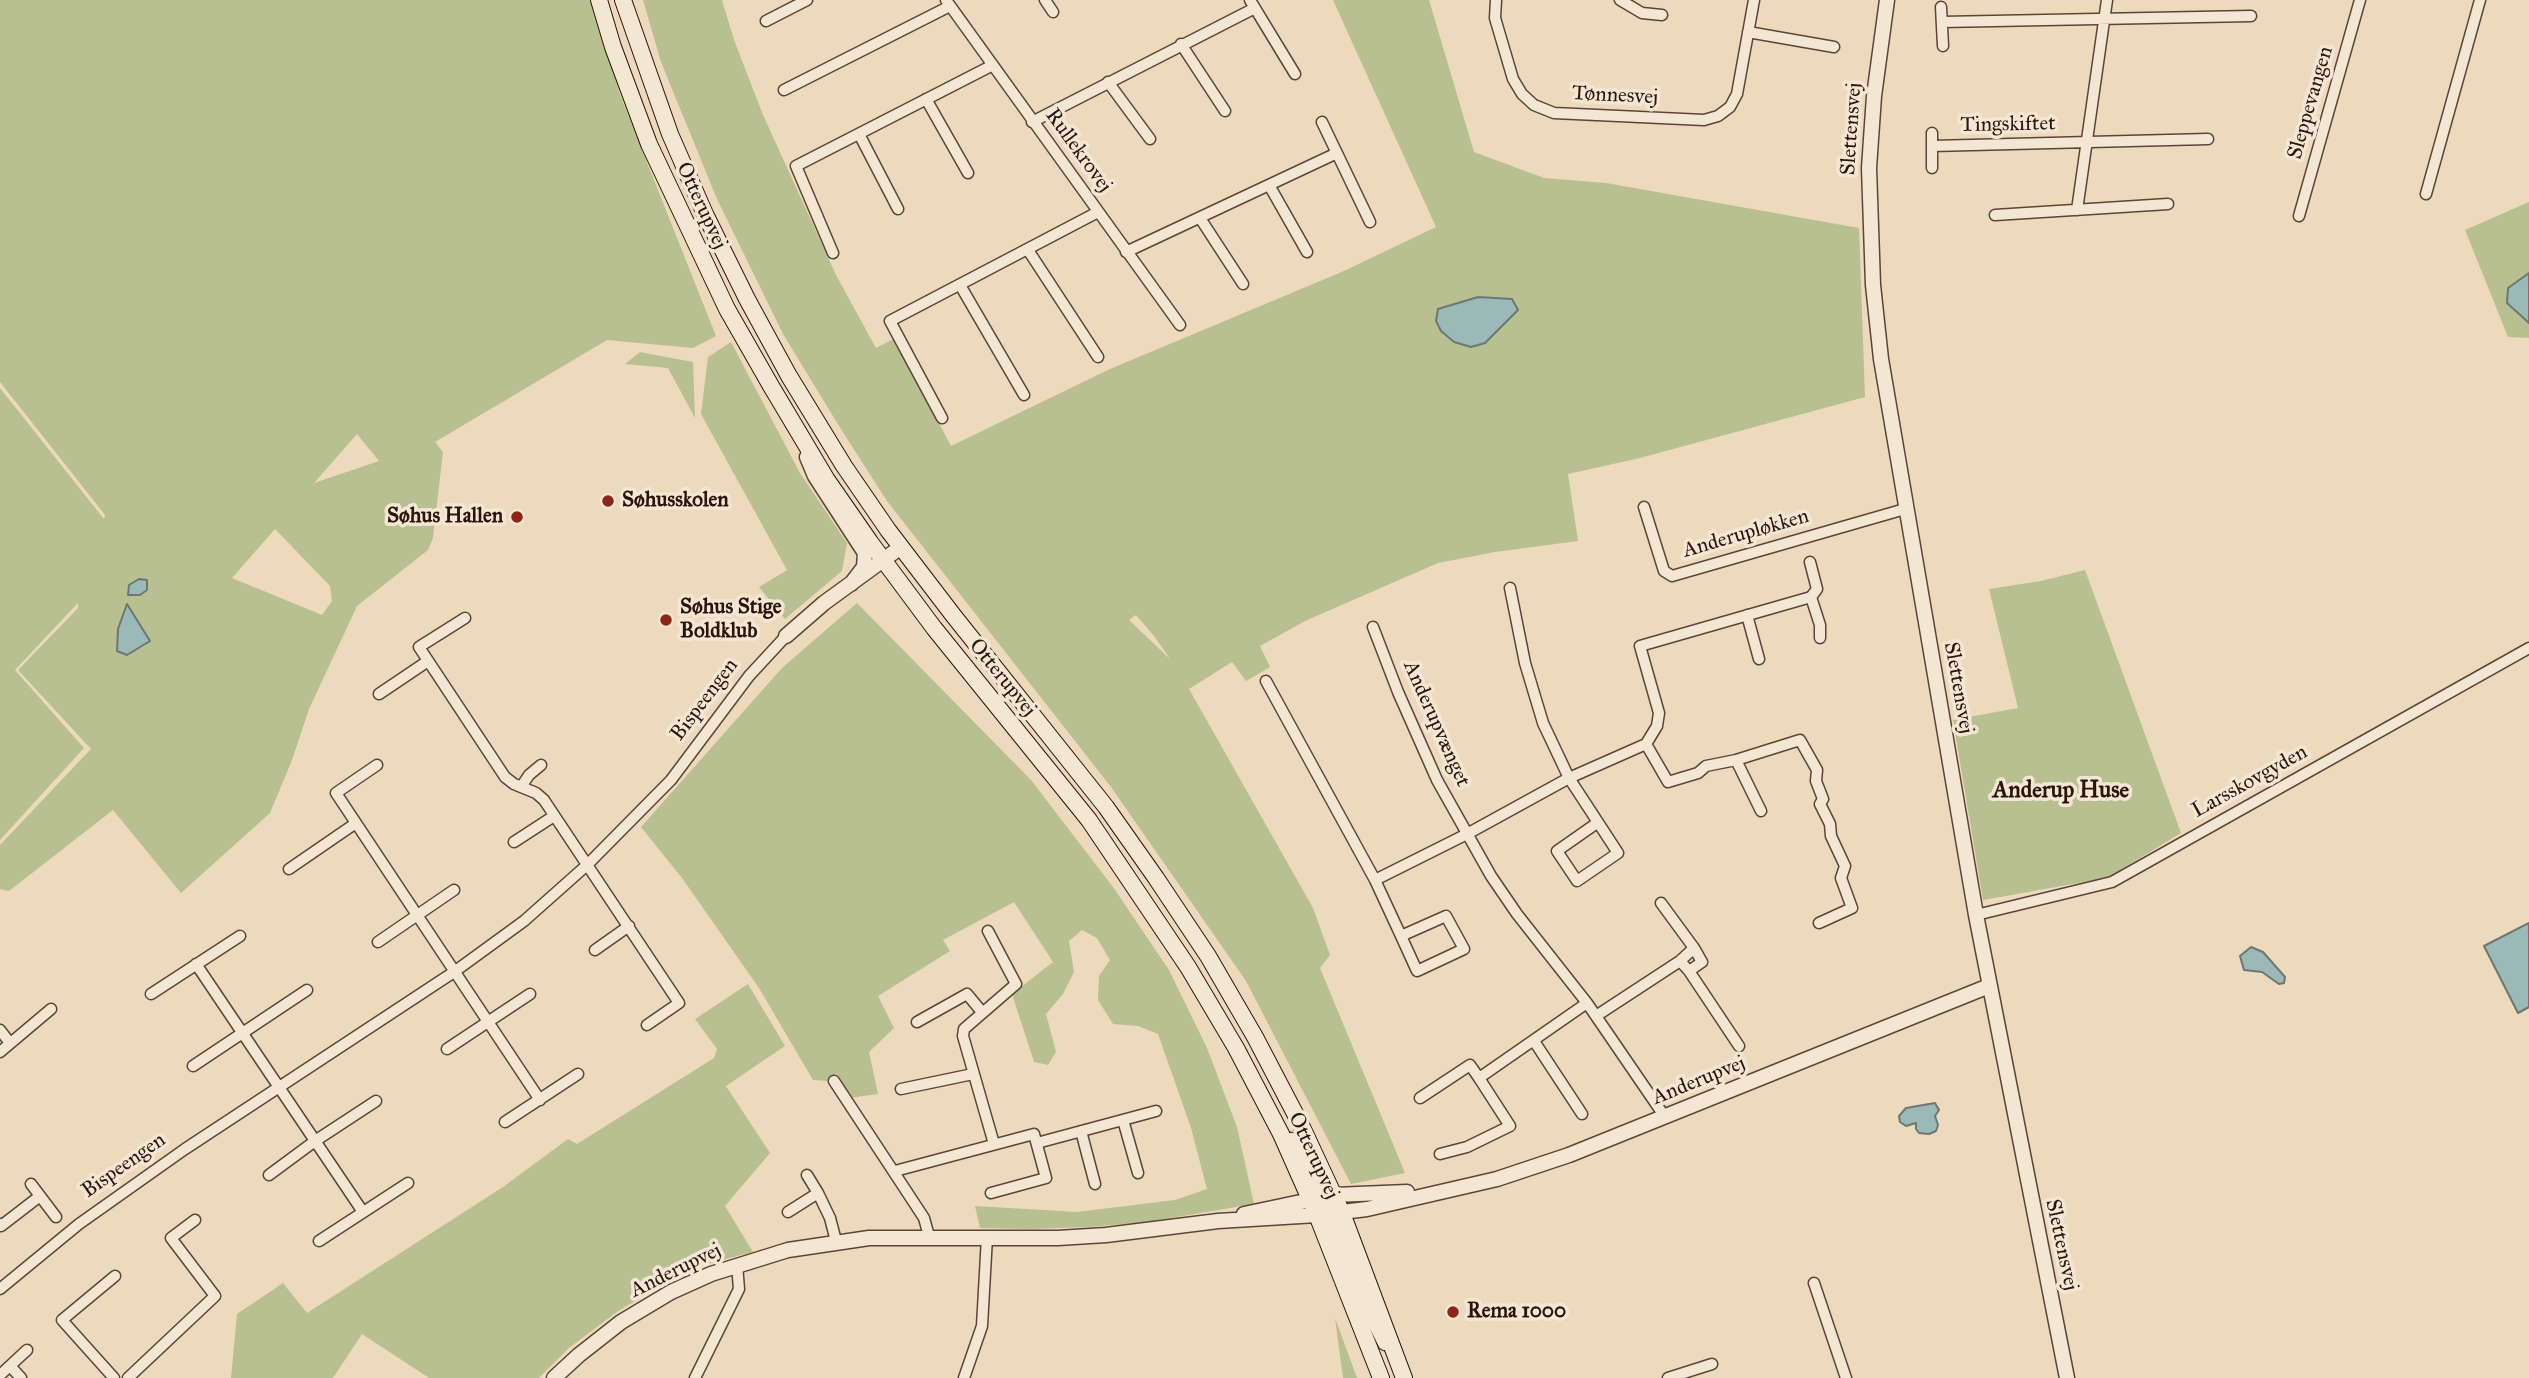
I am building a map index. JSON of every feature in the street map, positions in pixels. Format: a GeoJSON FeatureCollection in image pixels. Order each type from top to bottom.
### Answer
{"type":"FeatureCollection","features":[{"type":"Feature","properties":{"kind":"main road","name":"Otterupvej"},"geometry":{"type":"LineString","coordinates":[[599,0],[612,47],[649,144],[727,309],[789,417],[827,480],[883,560],[934,628],[1089,820],[1188,967],[1250,1074],[1281,1134],[1325,1206],[1404,1377]]}},
{"type":"Feature","properties":{"kind":"main road","name":"Otterupvej"},"geometry":{"type":"LineString","coordinates":[[623,0],[670,134],[747,299],[837,455],[901,547],[1097,796],[1157,878],[1208,956],[1255,1037],[1301,1125],[1381,1378]]}},
{"type":"Feature","properties":{"kind":"street"},"geometry":{"type":"LineString","coordinates":[[766,21],[807,0]]}},
{"type":"Feature","properties":{"kind":"street"},"geometry":{"type":"LineString","coordinates":[[1045,0],[1053,12]]}},
{"type":"Feature","properties":{"kind":"street","name":"Tønnesvej"},"geometry":{"type":"LineString","coordinates":[[1496,0],[1495,18],[1513,79],[1522,94],[1534,105],[1554,113],[1704,120],[1718,116],[1730,107],[1737,94],[1754,0]]}},
{"type":"Feature","properties":{"kind":"street"},"geometry":{"type":"LineString","coordinates":[[1620,0],[1642,13],[1662,15]]}},
{"type":"Feature","properties":{"kind":"street","name":"Slettensvej"},"geometry":{"type":"LineString","coordinates":[[1887,0],[1873,108],[1869,168],[1871,245],[1881,359],[1976,915],[2067,1378]]}},
{"type":"Feature","properties":{"kind":"street","name":"Tingskiftet"},"geometry":{"type":"LineString","coordinates":[[2077,210],[2107,0]]}},
{"type":"Feature","properties":{"kind":"street","name":"Sleppevangen"},"geometry":{"type":"LineString","coordinates":[[2299,216],[2360,0]]}},
{"type":"Feature","properties":{"kind":"street"},"geometry":{"type":"LineString","coordinates":[[2426,194],[2480,0]]}},
{"type":"Feature","properties":{"kind":"street"},"geometry":{"type":"LineString","coordinates":[[784,90],[948,3]]}},
{"type":"Feature","properties":{"kind":"street","name":"Rullekrovej"},"geometry":{"type":"LineString","coordinates":[[948,3],[1180,325]]}},
{"type":"Feature","properties":{"kind":"street"},"geometry":{"type":"LineString","coordinates":[[1032,122],[1252,4],[1295,74]]}},
{"type":"Feature","properties":{"kind":"street"},"geometry":{"type":"LineString","coordinates":[[1941,7],[1943,46]]}},
{"type":"Feature","properties":{"kind":"street"},"geometry":{"type":"LineString","coordinates":[[1942,22],[2251,16]]}},
{"type":"Feature","properties":{"kind":"street"},"geometry":{"type":"LineString","coordinates":[[1748,32],[1834,47]]}},
{"type":"Feature","properties":{"kind":"street"},"geometry":{"type":"LineString","coordinates":[[1181,44],[1225,111]]}},
{"type":"Feature","properties":{"kind":"street"},"geometry":{"type":"LineString","coordinates":[[833,253],[796,166],[991,66]]}},
{"type":"Feature","properties":{"kind":"street"},"geometry":{"type":"LineString","coordinates":[[1108,82],[1150,139]]}},
{"type":"Feature","properties":{"kind":"street"},"geometry":{"type":"LineString","coordinates":[[926,100],[968,173]]}},
{"type":"Feature","properties":{"kind":"street"},"geometry":{"type":"LineString","coordinates":[[1322,122],[1370,222]]}},
{"type":"Feature","properties":{"kind":"street","name":"Tingskiftet"},"geometry":{"type":"LineString","coordinates":[[1932,133],[1932,168]]}},
{"type":"Feature","properties":{"kind":"street"},"geometry":{"type":"LineString","coordinates":[[859,134],[898,209]]}},
{"type":"Feature","properties":{"kind":"street","name":"Tingskiftet"},"geometry":{"type":"LineString","coordinates":[[1932,146],[2208,139]]}},
{"type":"Feature","properties":{"kind":"street"},"geometry":{"type":"LineString","coordinates":[[1126,252],[1337,153]]}},
{"type":"Feature","properties":{"kind":"street"},"geometry":{"type":"LineString","coordinates":[[1269,185],[1307,252]]}},
{"type":"Feature","properties":{"kind":"street"},"geometry":{"type":"LineString","coordinates":[[1995,215],[2168,204]]}},
{"type":"Feature","properties":{"kind":"street"},"geometry":{"type":"LineString","coordinates":[[942,418],[890,321],[1098,212]]}},
{"type":"Feature","properties":{"kind":"street"},"geometry":{"type":"LineString","coordinates":[[1200,218],[1243,284]]}},
{"type":"Feature","properties":{"kind":"street"},"geometry":{"type":"LineString","coordinates":[[1028,250],[1098,357]]}},
{"type":"Feature","properties":{"kind":"street"},"geometry":{"type":"LineString","coordinates":[[960,285],[1024,394]]}},
{"type":"Feature","properties":{"kind":"street"},"geometry":{"type":"LineString","coordinates":[[789,417],[815,476],[865,552],[864,567],[851,583]]}},
{"type":"Feature","properties":{"kind":"street","name":"Anderupløkken"},"geometry":{"type":"LineString","coordinates":[[1644,507],[1664,571],[1672,576],[1905,509]]}},
{"type":"Feature","properties":{"kind":"street","name":"Bispeengen"},"geometry":{"type":"LineString","coordinates":[[0,1289],[79,1224],[278,1086],[454,972],[524,921],[587,865],[671,780],[749,676],[786,636],[824,603],[901,547]]}},
{"type":"Feature","properties":{"kind":"street"},"geometry":{"type":"LineString","coordinates":[[1375,880],[1569,778],[1646,744],[1657,726],[1659,713],[1640,646],[1811,597],[1817,589],[1810,562]]}},
{"type":"Feature","properties":{"kind":"street"},"geometry":{"type":"LineString","coordinates":[[1510,588],[1525,663],[1539,711],[1569,778],[1618,853],[1577,881],[1556,851],[1597,823]]}},
{"type":"Feature","properties":{"kind":"street"},"geometry":{"type":"LineString","coordinates":[[1811,597],[1820,625],[1820,638]]}},
{"type":"Feature","properties":{"kind":"street"},"geometry":{"type":"LineString","coordinates":[[1747,615],[1759,659]]}},
{"type":"Feature","properties":{"kind":"street"},"geometry":{"type":"LineString","coordinates":[[466,618],[419,647],[505,777],[544,800],[679,1003],[647,1025]]}},
{"type":"Feature","properties":{"kind":"street","name":"Anderupvænget"},"geometry":{"type":"LineString","coordinates":[[1374,627],[1398,692],[1437,780],[1490,876],[1597,1016],[1665,1117]]}},
{"type":"Feature","properties":{"kind":"street","name":"Larsskovgyden"},"geometry":{"type":"LineString","coordinates":[[1976,915],[2112,882],[2529,648]]}},
{"type":"Feature","properties":{"kind":"street"},"geometry":{"type":"LineString","coordinates":[[379,694],[428,661]]}},
{"type":"Feature","properties":{"kind":"street"},"geometry":{"type":"LineString","coordinates":[[1266,681],[1375,880],[1401,936],[1418,971],[1464,949],[1446,916],[1401,936]]}},
{"type":"Feature","properties":{"kind":"street"},"geometry":{"type":"LineString","coordinates":[[1646,744],[1668,782],[1698,774],[1706,766],[1736,760],[1800,740],[1817,770],[1816,781],[1823,799],[1820,804],[1845,866],[1841,878],[1852,908],[1819,923]]}},
{"type":"Feature","properties":{"kind":"street"},"geometry":{"type":"LineString","coordinates":[[1736,760],[1761,811]]}},
{"type":"Feature","properties":{"kind":"street"},"geometry":{"type":"LineString","coordinates":[[377,765],[336,793],[540,1100]]}},
{"type":"Feature","properties":{"kind":"street"},"geometry":{"type":"LineString","coordinates":[[521,787],[529,775],[541,765]]}},
{"type":"Feature","properties":{"kind":"street"},"geometry":{"type":"LineString","coordinates":[[514,842],[554,816]]}},
{"type":"Feature","properties":{"kind":"street"},"geometry":{"type":"LineString","coordinates":[[289,869],[356,823]]}},
{"type":"Feature","properties":{"kind":"street"},"geometry":{"type":"LineString","coordinates":[[377,942],[454,890]]}},
{"type":"Feature","properties":{"kind":"street"},"geometry":{"type":"LineString","coordinates":[[1661,904],[1702,962],[1689,971]]}},
{"type":"Feature","properties":{"kind":"street"},"geometry":{"type":"LineString","coordinates":[[595,950],[629,926]]}},
{"type":"Feature","properties":{"kind":"street"},"geometry":{"type":"LineString","coordinates":[[988,931],[1016,984],[964,1029],[963,1036],[994,1144]]}},
{"type":"Feature","properties":{"kind":"street"},"geometry":{"type":"LineString","coordinates":[[151,994],[240,936]]}},
{"type":"Feature","properties":{"kind":"street"},"geometry":{"type":"LineString","coordinates":[[1597,1016],[1680,961],[1694,948]]}},
{"type":"Feature","properties":{"kind":"street"},"geometry":{"type":"LineString","coordinates":[[1680,961],[1740,1046]]}},
{"type":"Feature","properties":{"kind":"street"},"geometry":{"type":"LineString","coordinates":[[196,964],[363,1212]]}},
{"type":"Feature","properties":{"kind":"street","name":"Anderupvej"},"geometry":{"type":"LineString","coordinates":[[554,1378],[621,1322],[671,1293],[737,1265],[788,1250],[869,1238],[1106,1236],[1407,1192],[1419,1195],[1469,1186],[1527,1170],[1665,1117],[1989,986]]}},
{"type":"Feature","properties":{"kind":"street"},"geometry":{"type":"LineString","coordinates":[[193,1066],[307,990]]}},
{"type":"Feature","properties":{"kind":"street"},"geometry":{"type":"LineString","coordinates":[[447,1049],[530,994]]}},
{"type":"Feature","properties":{"kind":"street"},"geometry":{"type":"LineString","coordinates":[[917,1022],[967,994],[982,1012]]}},
{"type":"Feature","properties":{"kind":"street"},"geometry":{"type":"LineString","coordinates":[[1479,1078],[1587,1003]]}},
{"type":"Feature","properties":{"kind":"street"},"geometry":{"type":"LineString","coordinates":[[0,1052],[51,1009]]}},
{"type":"Feature","properties":{"kind":"street"},"geometry":{"type":"LineString","coordinates":[[0,1030],[10,1043]]}},
{"type":"Feature","properties":{"kind":"street"},"geometry":{"type":"LineString","coordinates":[[1534,1041],[1582,1114]]}},
{"type":"Feature","properties":{"kind":"street"},"geometry":{"type":"LineString","coordinates":[[1420,1098],[1470,1065],[1510,1126],[1467,1147],[1440,1154]]}},
{"type":"Feature","properties":{"kind":"street"},"geometry":{"type":"LineString","coordinates":[[505,1122],[578,1074]]}},
{"type":"Feature","properties":{"kind":"street"},"geometry":{"type":"LineString","coordinates":[[901,1089],[973,1074]]}},
{"type":"Feature","properties":{"kind":"street"},"geometry":{"type":"LineString","coordinates":[[834,1081],[924,1218],[929,1236]]}},
{"type":"Feature","properties":{"kind":"street"},"geometry":{"type":"LineString","coordinates":[[269,1175],[376,1101]]}},
{"type":"Feature","properties":{"kind":"street"},"geometry":{"type":"LineString","coordinates":[[1037,1143],[1156,1111]]}},
{"type":"Feature","properties":{"kind":"street"},"geometry":{"type":"LineString","coordinates":[[1123,1120],[1138,1173]]}},
{"type":"Feature","properties":{"kind":"street"},"geometry":{"type":"LineString","coordinates":[[1081,1131],[1095,1184]]}},
{"type":"Feature","properties":{"kind":"street"},"geometry":{"type":"LineString","coordinates":[[895,1171],[1034,1134],[1046,1178],[991,1193]]}},
{"type":"Feature","properties":{"kind":"street"},"geometry":{"type":"LineString","coordinates":[[807,1175],[830,1218],[836,1241]]}},
{"type":"Feature","properties":{"kind":"street"},"geometry":{"type":"LineString","coordinates":[[319,1241],[408,1183]]}},
{"type":"Feature","properties":{"kind":"street"},"geometry":{"type":"LineString","coordinates":[[31,1184],[56,1217]]}},
{"type":"Feature","properties":{"kind":"street"},"geometry":{"type":"LineString","coordinates":[[788,1212],[818,1193]]}},
{"type":"Feature","properties":{"kind":"street"},"geometry":{"type":"LineString","coordinates":[[0,1224],[1,1226],[40,1196]]}},
{"type":"Feature","properties":{"kind":"street"},"geometry":{"type":"LineString","coordinates":[[128,1378],[215,1296],[171,1238],[195,1220]]}},
{"type":"Feature","properties":{"kind":"street"},"geometry":{"type":"LineString","coordinates":[[964,1378],[982,1326],[987,1237]]}},
{"type":"Feature","properties":{"kind":"street"},"geometry":{"type":"LineString","coordinates":[[695,1378],[739,1289],[737,1265]]}},
{"type":"Feature","properties":{"kind":"street"},"geometry":{"type":"LineString","coordinates":[[114,1378],[62,1320],[115,1276]]}},
{"type":"Feature","properties":{"kind":"street"},"geometry":{"type":"LineString","coordinates":[[1814,1283],[1846,1378]]}},
{"type":"Feature","properties":{"kind":"street"},"geometry":{"type":"LineString","coordinates":[[0,1376],[27,1350]]}},
{"type":"Feature","properties":{"kind":"street"},"geometry":{"type":"LineString","coordinates":[[1668,1378],[1712,1364]]}},
{"type":"Feature","properties":{"kind":"street"},"geometry":{"type":"LineString","coordinates":[[10,1366],[21,1378]]}},
{"type":"Feature","properties":{"kind":"green space"},"geometry":{"type":"Polygon","coordinates":[[[0,0],[590,0],[621,97],[716,336],[693,348],[607,340],[435,442],[443,452],[433,538],[428,550],[357,606],[309,709],[270,813],[181,893],[113,810],[9,891],[0,889],[0,845],[91,749],[18,670],[78,608],[78,603],[15,670],[84,748],[0,840],[0,388],[104,519],[105,515],[0,382],[0,0]],[[357,434],[314,483],[379,461],[357,434]],[[275,529],[232,578],[322,615],[332,601],[330,586],[275,529]]]}},
{"type":"Feature","properties":{"kind":"green space"},"geometry":{"type":"Polygon","coordinates":[[[643,0],[722,0],[734,40],[763,115],[836,275],[876,348],[895,338],[951,446],[1110,369],[1344,271],[1436,227],[1333,0],[1429,0],[1474,152],[1544,178],[1606,183],[1859,228],[1865,397],[1640,458],[1568,474],[1578,541],[1438,563],[1305,621],[1260,646],[1270,667],[1246,681],[1232,662],[1189,689],[1313,908],[1330,955],[1320,968],[1405,1173],[1351,1184],[1246,981],[1111,787],[887,501],[783,334],[717,199],[661,62],[643,0]],[[1136,615],[1129,620],[1170,659],[1136,615]]]}},
{"type":"Feature","properties":{"kind":"green space"},"geometry":{"type":"Polygon","coordinates":[[[2529,202],[2529,338],[2508,337],[2465,230],[2529,202]]]}},
{"type":"Feature","properties":{"kind":"green space"},"geometry":{"type":"Polygon","coordinates":[[[731,342],[800,473],[847,543],[842,571],[785,619],[759,587],[787,570],[701,414],[708,357],[731,342]]]}},
{"type":"Feature","properties":{"kind":"green space"},"geometry":{"type":"Polygon","coordinates":[[[640,352],[693,362],[695,418],[668,368],[625,364],[640,352]]]}},
{"type":"Feature","properties":{"kind":"green space"},"geometry":{"type":"Polygon","coordinates":[[[2085,570],[2181,833],[2107,878],[1983,900],[1953,720],[2018,708],[1989,589],[2041,581],[2085,570]]]}},
{"type":"Feature","properties":{"kind":"green space"},"geometry":{"type":"Polygon","coordinates":[[[857,603],[1031,780],[1113,887],[1169,970],[1207,1048],[1237,1127],[1254,1204],[1147,1222],[1089,1227],[980,1228],[975,1206],[1077,1212],[1175,1200],[1207,1189],[1191,1128],[1158,1034],[1138,1026],[1113,1024],[1098,1000],[1099,976],[1110,960],[1097,938],[1082,930],[1069,941],[1074,972],[1063,994],[1046,1014],[1056,1052],[1048,1065],[1034,1062],[1012,994],[1053,962],[1014,902],[943,940],[950,951],[878,996],[894,1028],[869,1052],[878,1094],[841,1099],[828,1081],[813,1080],[759,988],[682,878],[641,827],[782,668],[857,603]]]}},
{"type":"Feature","properties":{"kind":"green space"},"geometry":{"type":"Polygon","coordinates":[[[748,984],[785,1046],[726,1086],[770,1153],[725,1206],[753,1252],[691,1268],[618,1311],[569,1348],[539,1378],[429,1378],[362,1334],[333,1378],[231,1378],[237,1314],[283,1283],[307,1313],[503,1187],[568,1139],[577,1144],[714,1058],[717,1049],[695,1019],[748,984]]]}},
{"type":"Feature","properties":{"kind":"green space"},"geometry":{"type":"Polygon","coordinates":[[[1335,1318],[1357,1378],[1343,1378],[1335,1318]]]}},
{"type":"Feature","properties":{"kind":"water"},"geometry":{"type":"Polygon","coordinates":[[[2529,273],[2529,323],[2507,303],[2508,288],[2529,273]]]}},
{"type":"Feature","properties":{"kind":"water"},"geometry":{"type":"Polygon","coordinates":[[[1478,297],[1512,299],[1518,310],[1485,343],[1471,347],[1454,342],[1441,331],[1436,321],[1438,309],[1478,297]]]}},
{"type":"Feature","properties":{"kind":"water"},"geometry":{"type":"Polygon","coordinates":[[[139,579],[147,580],[147,590],[140,595],[128,595],[129,585],[139,579]]]}},
{"type":"Feature","properties":{"kind":"water"},"geometry":{"type":"Polygon","coordinates":[[[127,604],[150,641],[127,655],[117,651],[118,629],[127,604]]]}},
{"type":"Feature","properties":{"kind":"water"},"geometry":{"type":"Polygon","coordinates":[[[2529,923],[2529,1007],[2518,1013],[2484,946],[2529,923]]]}},
{"type":"Feature","properties":{"kind":"water"},"geometry":{"type":"Polygon","coordinates":[[[2251,947],[2263,952],[2285,977],[2284,983],[2279,984],[2262,972],[2244,970],[2240,956],[2251,947]]]}},
{"type":"Feature","properties":{"kind":"water"},"geometry":{"type":"Polygon","coordinates":[[[1935,1103],[1939,1110],[1935,1116],[1938,1125],[1936,1131],[1929,1134],[1919,1133],[1916,1123],[1906,1126],[1900,1122],[1899,1116],[1906,1108],[1935,1103]]]}},
{"type":"Feature","properties":{"kind":"place","name":"Søhusskolen"},"geometry":{"type":"Point","coordinates":[608,501]}},
{"type":"Feature","properties":{"kind":"place","name":"Søhus Hallen"},"geometry":{"type":"Point","coordinates":[517,517]}},
{"type":"Feature","properties":{"kind":"place","name":"Søhus Stige Boldklub"},"geometry":{"type":"Point","coordinates":[666,620]}},
{"type":"Feature","properties":{"kind":"place","name":"Rema 1000"},"geometry":{"type":"Point","coordinates":[1453,1312]}},
{"type":"Feature","properties":{"kind":"district","name":"Anderup Huse"},"geometry":{"type":"Point","coordinates":[2061,791]}}]}
